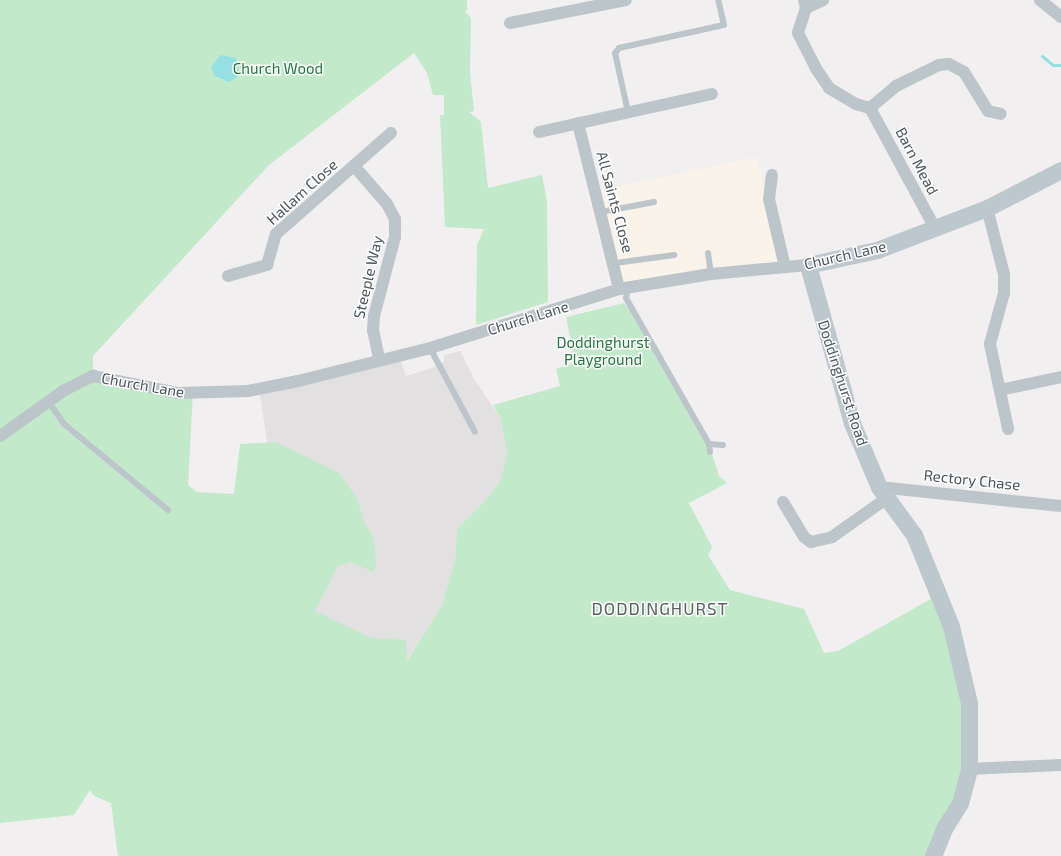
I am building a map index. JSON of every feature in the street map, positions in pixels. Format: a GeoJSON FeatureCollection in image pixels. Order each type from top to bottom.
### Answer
{"type":"FeatureCollection","features":[{"type":"Feature","properties":{"kind":"street"},"geometry":{"type":"LineString","coordinates":[[510,23],[561,6],[626,0]]}},
{"type":"Feature","properties":{"kind":"street"},"geometry":{"type":"LineString","coordinates":[[823,0],[805,4],[798,33],[815,67],[830,88],[856,104],[870,108],[896,86],[939,65],[949,64],[964,72],[986,116],[1001,114]]}},
{"type":"Feature","properties":{"kind":"street"},"geometry":{"type":"LineString","coordinates":[[1042,1],[1061,18]]}},
{"type":"Feature","properties":{"kind":"street"},"geometry":{"type":"LineString","coordinates":[[539,132],[712,94]]}},
{"type":"Feature","properties":{"kind":"street","name":"Barn Mead"},"geometry":{"type":"LineString","coordinates":[[870,108],[935,228]]}},
{"type":"Feature","properties":{"kind":"street","name":"All Saints Close"},"geometry":{"type":"LineString","coordinates":[[578,123],[615,263],[624,288]]}},
{"type":"Feature","properties":{"kind":"street","name":"Hallam Close"},"geometry":{"type":"LineString","coordinates":[[228,276],[242,270],[268,265],[276,234],[355,167],[391,133]]}},
{"type":"Feature","properties":{"kind":"street","name":"Steeple Way"},"geometry":{"type":"LineString","coordinates":[[355,167],[387,204],[395,219],[395,238],[374,316],[373,330],[379,359]]}},
{"type":"Feature","properties":{"kind":"street","name":"Church Lane"},"geometry":{"type":"LineString","coordinates":[[0,436],[48,401],[93,376],[178,393],[248,391],[298,381],[379,359],[430,348],[624,288],[711,274],[808,265],[877,250],[987,208],[1061,170]]}},
{"type":"Feature","properties":{"kind":"street"},"geometry":{"type":"LineString","coordinates":[[772,175],[769,199],[785,267]]}},
{"type":"Feature","properties":{"kind":"street"},"geometry":{"type":"LineString","coordinates":[[987,208],[1004,274],[1004,293],[990,344],[1008,429]]}},
{"type":"Feature","properties":{"kind":"street","name":"Doddinghurst Road"},"geometry":{"type":"LineString","coordinates":[[808,265],[852,423],[883,492],[914,535],[951,626],[969,703],[969,769],[960,803],[945,827],[933,856]]}},
{"type":"Feature","properties":{"kind":"street"},"geometry":{"type":"LineString","coordinates":[[1000,390],[1061,377]]}},
{"type":"Feature","properties":{"kind":"street"},"geometry":{"type":"LineString","coordinates":[[783,502],[804,536],[811,542],[832,537],[883,492]]}},
{"type":"Feature","properties":{"kind":"street","name":"Rectory Chase"},"geometry":{"type":"LineString","coordinates":[[883,492],[1061,506]]}},
{"type":"Feature","properties":{"kind":"street"},"geometry":{"type":"LineString","coordinates":[[969,769],[1061,765]]}},
{"type":"Feature","properties":{"kind":"lane"},"geometry":{"type":"LineString","coordinates":[[628,112],[615,53],[619,48],[724,25],[718,0]]}},
{"type":"Feature","properties":{"kind":"lane"},"geometry":{"type":"LineString","coordinates":[[601,212],[654,202]]}},
{"type":"Feature","properties":{"kind":"lane"},"geometry":{"type":"LineString","coordinates":[[708,253],[711,274]]}},
{"type":"Feature","properties":{"kind":"lane"},"geometry":{"type":"LineString","coordinates":[[615,263],[674,254]]}},
{"type":"Feature","properties":{"kind":"lane"},"geometry":{"type":"LineString","coordinates":[[624,288],[626,298],[634,315],[709,444],[710,452]]}},
{"type":"Feature","properties":{"kind":"lane"},"geometry":{"type":"LineString","coordinates":[[430,348],[475,432]]}},
{"type":"Feature","properties":{"kind":"lane"},"geometry":{"type":"LineString","coordinates":[[48,401],[64,424],[168,510]]}},
{"type":"Feature","properties":{"kind":"lane"},"geometry":{"type":"LineString","coordinates":[[709,444],[723,445]]}},
{"type":"Feature","properties":{"kind":"shaded area"},"geometry":{"type":"Polygon","coordinates":[[[757,157],[782,268],[614,290],[587,193],[757,157]]]}},
{"type":"Feature","properties":{"kind":"shaded area"},"geometry":{"type":"Polygon","coordinates":[[[460,351],[474,379],[501,419],[507,454],[500,481],[484,502],[457,529],[455,560],[442,605],[406,662],[310,620],[267,441],[259,389],[399,355],[406,376],[432,368],[444,362],[444,355],[460,351]]]}},
{"type":"Feature","properties":{"kind":"green space"},"geometry":{"type":"Polygon","coordinates":[[[0,0],[467,0],[467,11],[465,11],[471,18],[470,72],[474,111],[469,112],[481,122],[488,188],[542,175],[547,202],[548,302],[476,325],[477,245],[484,229],[445,227],[440,115],[444,115],[444,95],[433,95],[427,73],[414,53],[269,165],[93,356],[93,376],[193,393],[188,485],[197,492],[234,494],[240,444],[276,442],[339,473],[357,498],[364,521],[374,539],[376,564],[373,572],[351,562],[338,566],[315,611],[372,638],[406,640],[407,661],[442,605],[455,560],[457,529],[484,502],[500,481],[507,454],[501,419],[493,405],[560,386],[556,369],[575,363],[566,317],[624,303],[635,315],[709,444],[719,476],[727,483],[689,503],[712,547],[708,555],[730,590],[804,609],[824,653],[838,651],[938,595],[951,626],[969,769],[932,856],[118,856],[111,803],[94,796],[90,790],[74,815],[0,823],[0,0]]]}},
{"type":"Feature","properties":{"kind":"water"},"geometry":{"type":"Polygon","coordinates":[[[220,55],[236,58],[239,76],[229,82],[215,76],[211,68],[220,55]]]}},
{"type":"Feature","properties":{"kind":"waterway"},"geometry":{"type":"LineString","coordinates":[[1042,56],[1053,65],[1061,65]]}},
{"type":"Feature","properties":{"kind":"district","name":"DODDINGHURST"},"geometry":{"type":"Point","coordinates":[660,609]}},
{"type":"Feature","properties":{"kind":"park label","name":"Church Wood"},"geometry":{"type":"Point","coordinates":[278,69]}},
{"type":"Feature","properties":{"kind":"park label","name":"Doddinghurst Playground"},"geometry":{"type":"Point","coordinates":[603,350]}}]}
